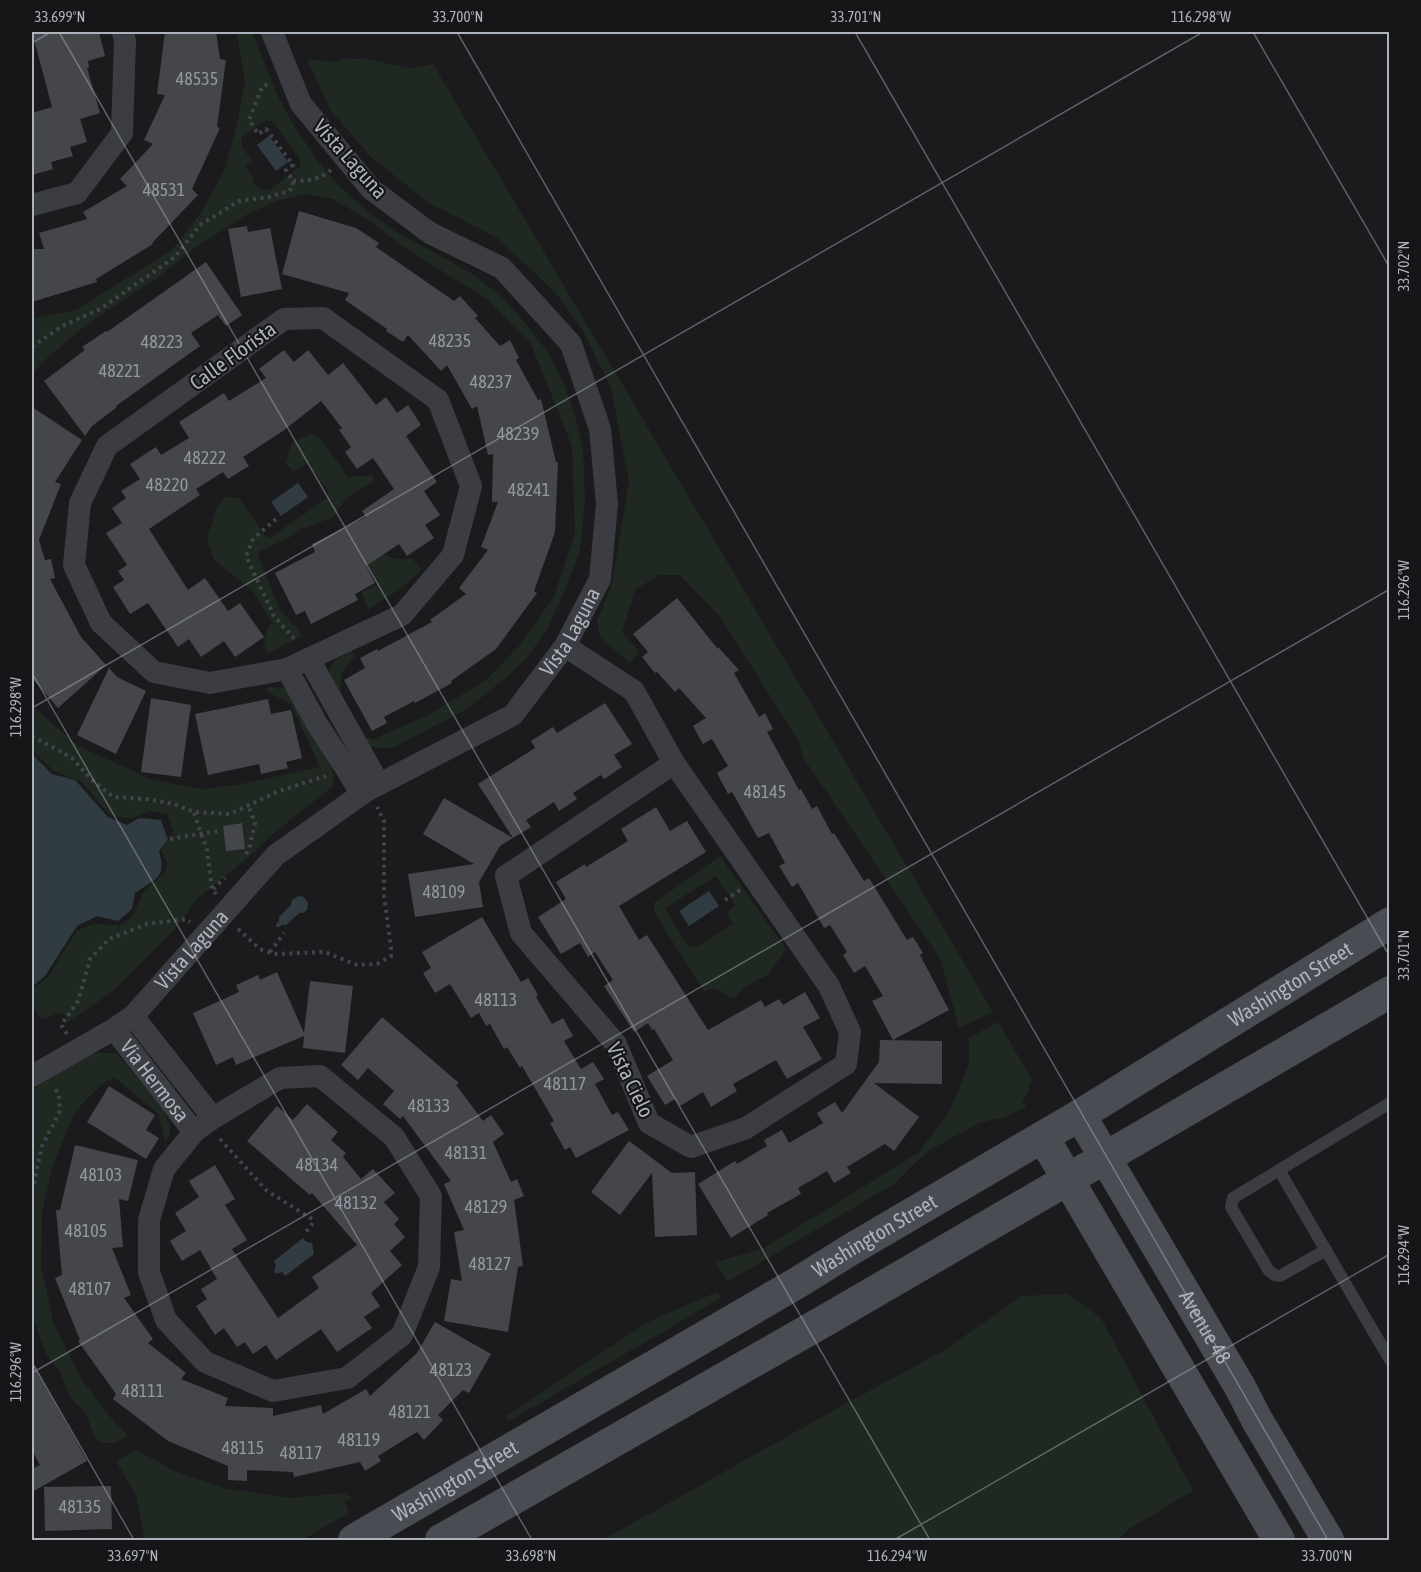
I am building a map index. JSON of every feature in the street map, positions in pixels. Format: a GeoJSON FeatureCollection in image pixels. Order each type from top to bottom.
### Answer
{"type":"FeatureCollection","features":[{"type":"Feature","properties":{"kind":"main road","name":"Washington Street"},"geometry":{"type":"LineString","coordinates":[[354,1540],[787,1289],[1080,1115],[1389,923]]}},
{"type":"Feature","properties":{"kind":"main road","name":"Washington Street"},"geometry":{"type":"LineString","coordinates":[[441,1540],[826,1320],[1389,992]]}},
{"type":"Feature","properties":{"kind":"main road","name":"Avenue 48"},"geometry":{"type":"LineString","coordinates":[[1080,1115],[1328,1540]]}},
{"type":"Feature","properties":{"kind":"main road","name":"Avenue 48"},"geometry":{"type":"LineString","coordinates":[[1043,1137],[1279,1540]]}},
{"type":"Feature","properties":{"kind":"street"},"geometry":{"type":"LineString","coordinates":[[32,205],[76,193],[122,133],[125,41],[123,32]]}},
{"type":"Feature","properties":{"kind":"street","name":"Vista Laguna"},"geometry":{"type":"LineString","coordinates":[[38,1072],[114,1029],[132,1016],[276,855],[368,790],[513,715],[565,646],[600,579],[607,504],[600,429],[571,344],[502,268],[430,233],[371,189],[301,104],[272,32]]}},
{"type":"Feature","properties":{"kind":"street","name":"Calle Florista"},"geometry":{"type":"LineString","coordinates":[[323,318],[438,400],[471,486],[453,555],[402,615],[309,659],[287,669],[210,683],[154,672],[101,623],[74,565],[80,503],[107,446],[284,319],[323,318]]}},
{"type":"Feature","properties":{"kind":"street","name":"Vista Cielo"},"geometry":{"type":"LineString","coordinates":[[565,646],[634,691],[674,763],[829,986],[850,1032],[846,1064],[746,1128],[691,1147],[649,1123],[616,1044],[521,933],[506,876],[674,763]]}},
{"type":"Feature","properties":{"kind":"street"},"geometry":{"type":"LineString","coordinates":[[309,659],[368,790]]}},
{"type":"Feature","properties":{"kind":"street"},"geometry":{"type":"LineString","coordinates":[[287,669],[317,724],[347,770],[368,790]]}},
{"type":"Feature","properties":{"kind":"street","name":"Via Hermosa"},"geometry":{"type":"LineString","coordinates":[[132,1016],[204,1124]]}},
{"type":"Feature","properties":{"kind":"street","name":"Via Hermosa"},"geometry":{"type":"LineString","coordinates":[[114,1029],[204,1124]]}},
{"type":"Feature","properties":{"kind":"street","name":"Via Hermosa"},"geometry":{"type":"LineString","coordinates":[[320,1076],[394,1137],[431,1196],[429,1267],[402,1335],[347,1378],[273,1391],[205,1362],[166,1320],[149,1272],[149,1220],[164,1169],[204,1124],[280,1078],[320,1076]]}},
{"type":"Feature","properties":{"kind":"lane"},"geometry":{"type":"LineString","coordinates":[[1326,1250],[1280,1276],[1275,1275],[1269,1271],[1231,1207],[1233,1198],[1389,1103]]}},
{"type":"Feature","properties":{"kind":"lane"},"geometry":{"type":"LineString","coordinates":[[1279,1170],[1389,1360]]}},
{"type":"Feature","properties":{"kind":"path"},"geometry":{"type":"LineString","coordinates":[[32,347],[62,326],[100,309],[175,257],[200,225],[239,201],[269,197],[289,191],[293,187],[294,181],[286,170],[293,165],[266,129],[258,134],[249,120],[262,87],[289,74]]}},
{"type":"Feature","properties":{"kind":"path"},"geometry":{"type":"LineString","coordinates":[[294,181],[307,181],[327,174],[344,157]]}},
{"type":"Feature","properties":{"kind":"path"},"geometry":{"type":"LineString","coordinates":[[276,519],[253,539],[246,556],[274,616],[309,659]]}},
{"type":"Feature","properties":{"kind":"path"},"geometry":{"type":"LineString","coordinates":[[32,736],[72,758],[112,797],[174,804],[194,812],[230,814],[279,791],[347,770]]}},
{"type":"Feature","properties":{"kind":"path"},"geometry":{"type":"LineString","coordinates":[[194,812],[207,850],[212,889],[225,912],[260,949],[274,954],[325,952],[357,964],[377,964],[391,956],[391,948],[384,896],[384,821],[368,790]]}},
{"type":"Feature","properties":{"kind":"path"},"geometry":{"type":"LineString","coordinates":[[243,857],[249,849],[255,823],[248,805]]}},
{"type":"Feature","properties":{"kind":"path"},"geometry":{"type":"LineString","coordinates":[[170,839],[218,831]]}},
{"type":"Feature","properties":{"kind":"path"},"geometry":{"type":"LineString","coordinates":[[212,889],[229,873]]}},
{"type":"Feature","properties":{"kind":"path"},"geometry":{"type":"LineString","coordinates":[[76,1051],[61,1025],[78,1001],[90,959],[109,939],[147,924],[186,919],[204,934]]}},
{"type":"Feature","properties":{"kind":"path"},"geometry":{"type":"LineString","coordinates":[[270,952],[285,933]]}},
{"type":"Feature","properties":{"kind":"path"},"geometry":{"type":"LineString","coordinates":[[32,1191],[42,1146],[60,1110],[59,1095],[38,1072]]}},
{"type":"Feature","properties":{"kind":"path"},"geometry":{"type":"LineString","coordinates":[[204,1124],[267,1191],[312,1219],[313,1223],[305,1233]]}},
{"type":"Feature","properties":{"kind":"shaded area"},"geometry":{"type":"Polygon","coordinates":[[[237,32],[252,32],[278,96],[294,126],[336,183],[368,212],[393,230],[471,273],[502,297],[527,325],[550,355],[564,384],[583,447],[585,499],[580,551],[547,629],[527,658],[467,709],[391,748],[381,749],[373,746],[370,750],[331,686],[330,672],[336,660],[351,650],[355,656],[345,667],[341,676],[342,694],[363,737],[374,739],[429,715],[486,680],[519,646],[554,597],[575,533],[572,446],[531,344],[488,300],[402,246],[370,221],[333,199],[305,194],[276,201],[246,215],[196,247],[156,279],[91,321],[49,356],[32,374],[32,319],[76,310],[172,250],[201,213],[224,171],[236,130],[245,82],[237,32]],[[266,120],[242,137],[241,145],[252,161],[245,167],[253,177],[254,184],[263,191],[270,190],[300,166],[300,159],[273,122],[266,120]]]}},
{"type":"Feature","properties":{"kind":"shaded area"},"geometry":{"type":"Polygon","coordinates":[[[307,59],[334,62],[345,59],[366,59],[412,69],[433,64],[993,1012],[959,1028],[940,958],[804,759],[799,742],[721,618],[680,575],[659,575],[635,590],[622,632],[639,651],[630,663],[600,637],[597,620],[611,588],[629,482],[611,388],[583,331],[555,292],[496,237],[429,203],[371,157],[331,111],[307,59]]]}},
{"type":"Feature","properties":{"kind":"shaded area"},"geometry":{"type":"Polygon","coordinates":[[[269,136],[288,162],[276,171],[257,145],[269,136]]]}},
{"type":"Feature","properties":{"kind":"shaded area"},"geometry":{"type":"Polygon","coordinates":[[[310,434],[320,438],[348,477],[372,475],[374,481],[346,498],[333,517],[301,529],[292,536],[259,552],[258,556],[280,609],[303,636],[267,653],[264,645],[265,637],[272,622],[253,591],[214,560],[207,539],[216,509],[226,497],[239,498],[265,536],[270,538],[327,498],[329,492],[308,463],[293,472],[286,463],[292,443],[310,434]]]}},
{"type":"Feature","properties":{"kind":"shaded area"},"geometry":{"type":"Polygon","coordinates":[[[298,483],[308,497],[281,516],[271,502],[298,483]]]}},
{"type":"Feature","properties":{"kind":"shaded area"},"geometry":{"type":"Polygon","coordinates":[[[381,552],[394,559],[413,559],[421,570],[402,588],[368,609],[362,592],[378,584],[363,556],[381,552]]]}},
{"type":"Feature","properties":{"kind":"shaded area"},"geometry":{"type":"Polygon","coordinates":[[[268,687],[289,688],[332,768],[334,785],[197,899],[175,929],[113,991],[68,1022],[63,1012],[41,1019],[32,1004],[32,989],[48,977],[77,931],[93,924],[120,925],[132,917],[144,891],[164,874],[168,864],[161,851],[174,833],[167,813],[149,811],[130,819],[110,815],[82,782],[54,771],[32,749],[32,706],[78,746],[153,780],[203,789],[241,784],[320,767],[291,704],[266,691],[268,687]],[[241,823],[223,826],[226,851],[244,849],[241,823]]]}},
{"type":"Feature","properties":{"kind":"shaded area"},"geometry":{"type":"Polygon","coordinates":[[[32,754],[52,774],[75,780],[108,817],[127,825],[139,818],[161,820],[168,840],[159,851],[161,867],[158,877],[135,893],[132,909],[118,921],[97,916],[77,926],[45,976],[32,987],[32,754]]]}},
{"type":"Feature","properties":{"kind":"shaded area"},"geometry":{"type":"Polygon","coordinates":[[[720,856],[786,949],[769,974],[744,987],[734,998],[715,988],[704,991],[654,912],[654,903],[720,856]],[[716,876],[665,908],[684,941],[690,946],[697,947],[733,924],[727,915],[735,905],[716,876]]]}},
{"type":"Feature","properties":{"kind":"shaded area"},"geometry":{"type":"Polygon","coordinates":[[[709,891],[719,906],[689,926],[679,911],[709,891]]]}},
{"type":"Feature","properties":{"kind":"shaded area"},"geometry":{"type":"Polygon","coordinates":[[[298,896],[304,897],[308,903],[307,910],[299,913],[286,925],[276,927],[279,917],[298,896]]]}},
{"type":"Feature","properties":{"kind":"shaded area"},"geometry":{"type":"Polygon","coordinates":[[[998,1022],[1033,1081],[1029,1084],[1027,1096],[1021,1101],[1027,1107],[1007,1116],[979,1123],[928,1151],[894,1184],[727,1282],[716,1262],[762,1249],[918,1153],[950,1111],[969,1064],[969,1038],[998,1022]]]}},
{"type":"Feature","properties":{"kind":"shaded area"},"geometry":{"type":"Polygon","coordinates":[[[93,1053],[116,1053],[162,1109],[170,1125],[168,1139],[165,1142],[158,1113],[114,1077],[100,1085],[75,1112],[52,1167],[42,1213],[41,1267],[54,1324],[80,1377],[111,1418],[128,1436],[115,1443],[102,1443],[94,1436],[86,1413],[71,1398],[60,1372],[45,1352],[32,1315],[32,1089],[93,1053]]]}},
{"type":"Feature","properties":{"kind":"shaded area"},"geometry":{"type":"Polygon","coordinates":[[[303,1238],[306,1242],[312,1243],[314,1254],[285,1276],[282,1272],[276,1274],[274,1261],[303,1238]]]}},
{"type":"Feature","properties":{"kind":"shaded area"},"geometry":{"type":"Polygon","coordinates":[[[717,1292],[721,1298],[509,1421],[506,1416],[648,1322],[717,1292]]]}},
{"type":"Feature","properties":{"kind":"shaded area"},"geometry":{"type":"Polygon","coordinates":[[[1068,1294],[1101,1318],[1193,1491],[1129,1529],[1117,1540],[603,1540],[943,1351],[1022,1296],[1068,1294]]]}},
{"type":"Feature","properties":{"kind":"shaded area"},"geometry":{"type":"Polygon","coordinates":[[[137,1450],[176,1472],[228,1489],[291,1498],[342,1493],[352,1497],[344,1501],[349,1513],[302,1540],[144,1540],[136,1495],[116,1461],[137,1450]]]}},
{"type":"Feature","properties":{"kind":"building"},"geometry":{"type":"Polygon","coordinates":[[[32,32],[99,32],[105,56],[88,61],[89,68],[87,68],[100,113],[80,119],[87,142],[70,147],[73,156],[51,162],[53,169],[32,175],[32,113],[52,107],[32,32]]]}},
{"type":"Feature","properties":{"kind":"building"},"geometry":{"type":"Polygon","coordinates":[[[165,32],[216,32],[220,59],[226,60],[217,127],[220,128],[192,189],[198,195],[153,244],[96,279],[97,282],[32,302],[32,249],[44,249],[39,233],[87,219],[83,212],[127,186],[120,179],[153,144],[144,140],[165,95],[157,94],[165,32]]]}},
{"type":"Feature","properties":{"kind":"building"},"geometry":{"type":"Polygon","coordinates":[[[299,211],[356,228],[379,243],[376,247],[454,301],[460,296],[478,316],[475,318],[500,346],[510,340],[519,358],[516,360],[538,400],[541,399],[556,462],[558,462],[555,532],[534,591],[537,593],[496,649],[451,681],[452,683],[384,717],[387,723],[372,731],[344,680],[365,668],[360,658],[432,622],[430,620],[466,594],[459,588],[488,550],[481,547],[498,502],[492,502],[493,454],[488,455],[477,406],[472,409],[447,365],[441,371],[408,335],[403,342],[386,331],[387,329],[345,300],[349,293],[282,274],[299,211]]]}},
{"type":"Feature","properties":{"kind":"building"},"geometry":{"type":"Polygon","coordinates":[[[247,226],[248,232],[270,228],[282,289],[241,297],[228,229],[247,226]]]}},
{"type":"Feature","properties":{"kind":"building"},"geometry":{"type":"Polygon","coordinates":[[[206,262],[242,315],[226,326],[218,315],[191,333],[200,346],[116,406],[92,426],[85,436],[44,381],[85,350],[82,347],[206,262]]]}},
{"type":"Feature","properties":{"kind":"building"},"geometry":{"type":"Polygon","coordinates":[[[284,350],[294,362],[308,350],[328,375],[343,363],[376,405],[386,397],[397,413],[408,405],[421,425],[406,436],[437,482],[424,491],[440,515],[425,525],[434,538],[407,556],[399,544],[366,566],[375,583],[355,594],[358,600],[311,624],[305,611],[296,615],[275,573],[315,552],[312,544],[366,517],[362,511],[394,489],[373,458],[357,469],[345,452],[351,447],[339,430],[342,428],[321,401],[283,431],[243,457],[249,466],[228,479],[223,472],[196,489],[200,495],[149,529],[188,590],[205,578],[228,611],[240,603],[264,637],[235,657],[224,641],[201,657],[189,639],[178,647],[148,603],[130,614],[113,587],[124,580],[118,571],[127,565],[106,533],[122,523],[112,508],[126,498],[121,491],[140,479],[130,464],[156,447],[161,455],[189,438],[179,422],[224,393],[229,401],[266,378],[259,369],[284,350]]]}},
{"type":"Feature","properties":{"kind":"building"},"geometry":{"type":"Polygon","coordinates":[[[32,407],[82,440],[55,482],[61,484],[39,540],[45,560],[51,559],[55,578],[50,579],[81,637],[106,665],[58,708],[32,678],[32,407]]]}},
{"type":"Feature","properties":{"kind":"building"},"geometry":{"type":"Polygon","coordinates":[[[677,598],[717,648],[739,670],[734,673],[759,717],[765,713],[773,729],[767,732],[799,790],[801,789],[812,809],[817,806],[832,834],[834,833],[864,881],[869,878],[907,940],[913,937],[923,953],[920,955],[949,1010],[893,1040],[872,1001],[883,996],[865,966],[854,973],[843,955],[847,952],[830,925],[824,928],[798,883],[792,887],[779,866],[785,863],[769,833],[758,838],[732,792],[728,794],[717,773],[728,766],[712,739],[703,744],[693,726],[706,718],[679,688],[675,692],[657,672],[655,673],[642,657],[648,652],[633,634],[677,598]]]}},
{"type":"Feature","properties":{"kind":"building"},"geometry":{"type":"Polygon","coordinates":[[[109,668],[117,677],[146,691],[116,754],[77,735],[109,668]]]}},
{"type":"Feature","properties":{"kind":"building"},"geometry":{"type":"Polygon","coordinates":[[[151,698],[191,705],[181,777],[141,772],[151,698]]]}},
{"type":"Feature","properties":{"kind":"building"},"geometry":{"type":"Polygon","coordinates":[[[268,699],[271,714],[291,710],[302,758],[286,762],[288,768],[261,774],[259,764],[208,775],[195,714],[268,699]]]}},
{"type":"Feature","properties":{"kind":"building"},"geometry":{"type":"Polygon","coordinates":[[[605,703],[632,744],[614,755],[622,767],[604,779],[601,775],[573,793],[577,799],[559,811],[554,802],[526,820],[531,827],[513,838],[478,784],[535,748],[531,741],[553,727],[557,733],[605,703]]]}},
{"type":"Feature","properties":{"kind":"building"},"geometry":{"type":"Polygon","coordinates":[[[444,798],[513,838],[500,846],[479,882],[483,907],[415,917],[408,874],[474,864],[423,834],[444,798]]]}},
{"type":"Feature","properties":{"kind":"building"},"geometry":{"type":"Polygon","coordinates":[[[656,807],[670,831],[687,821],[706,852],[619,906],[639,940],[647,935],[708,1030],[761,1000],[765,1007],[779,999],[783,1005],[805,992],[820,1018],[803,1027],[822,1059],[787,1079],[776,1060],[733,1084],[737,1091],[711,1107],[703,1092],[680,1106],[675,1099],[665,1105],[647,1076],[673,1060],[654,1029],[652,1030],[648,1023],[634,1032],[604,986],[613,980],[595,952],[588,957],[580,943],[561,954],[538,917],[566,899],[556,882],[585,864],[586,867],[628,841],[621,829],[656,807]]]}},
{"type":"Feature","properties":{"kind":"building"},"geometry":{"type":"Polygon","coordinates":[[[242,823],[245,849],[226,851],[223,826],[242,823]]]}},
{"type":"Feature","properties":{"kind":"building"},"geometry":{"type":"Polygon","coordinates":[[[482,917],[521,982],[528,978],[552,1024],[563,1018],[573,1036],[564,1041],[581,1069],[593,1062],[604,1079],[595,1084],[612,1115],[618,1112],[629,1130],[576,1158],[570,1147],[565,1150],[550,1123],[554,1121],[522,1066],[520,1068],[507,1047],[504,1049],[490,1024],[486,1026],[479,1013],[471,1018],[450,984],[435,993],[423,973],[431,968],[422,952],[482,917]]]}},
{"type":"Feature","properties":{"kind":"building"},"geometry":{"type":"Polygon","coordinates":[[[277,972],[304,1033],[310,981],[353,986],[345,1053],[303,1048],[304,1036],[236,1065],[233,1057],[216,1065],[193,1013],[239,992],[236,985],[258,975],[260,980],[277,972]]]}},
{"type":"Feature","properties":{"kind":"building"},"geometry":{"type":"Polygon","coordinates":[[[382,1017],[459,1083],[456,1085],[483,1121],[491,1115],[504,1134],[493,1142],[511,1182],[517,1179],[524,1196],[514,1200],[523,1266],[518,1267],[508,1332],[444,1321],[451,1279],[462,1281],[454,1232],[464,1230],[444,1184],[451,1181],[403,1116],[400,1119],[383,1104],[394,1091],[368,1068],[358,1080],[341,1065],[382,1017]]]}},
{"type":"Feature","properties":{"kind":"building"},"geometry":{"type":"Polygon","coordinates":[[[880,1040],[942,1041],[942,1084],[874,1083],[919,1117],[894,1151],[885,1144],[847,1167],[851,1173],[834,1183],[827,1171],[798,1188],[801,1194],[767,1213],[768,1215],[731,1238],[698,1184],[735,1161],[737,1164],[767,1146],[764,1140],[782,1130],[789,1143],[823,1123],[817,1113],[835,1102],[842,1113],[879,1062],[880,1040]]]}},
{"type":"Feature","properties":{"kind":"building"},"geometry":{"type":"Polygon","coordinates":[[[109,1086],[155,1115],[146,1130],[159,1138],[146,1159],[87,1122],[109,1086]]]}},
{"type":"Feature","properties":{"kind":"building"},"geometry":{"type":"Polygon","coordinates":[[[307,1104],[338,1132],[331,1140],[346,1153],[343,1157],[361,1179],[373,1169],[395,1193],[384,1202],[399,1219],[394,1224],[405,1237],[390,1251],[402,1265],[371,1293],[380,1306],[364,1317],[372,1328],[337,1352],[321,1329],[276,1360],[266,1345],[253,1354],[245,1342],[237,1347],[224,1328],[215,1335],[196,1306],[207,1299],[201,1289],[217,1279],[200,1250],[182,1261],[170,1241],[186,1231],[175,1213],[199,1197],[189,1181],[215,1165],[235,1199],[225,1205],[247,1240],[232,1249],[278,1318],[319,1288],[312,1277],[357,1245],[312,1193],[310,1195],[247,1141],[277,1106],[293,1120],[307,1104]]]}},
{"type":"Feature","properties":{"kind":"building"},"geometry":{"type":"Polygon","coordinates":[[[629,1141],[672,1173],[695,1172],[697,1235],[655,1237],[652,1173],[620,1215],[591,1192],[629,1141]]]}},
{"type":"Feature","properties":{"kind":"building"},"geometry":{"type":"Polygon","coordinates":[[[75,1145],[138,1160],[128,1201],[119,1199],[123,1247],[112,1248],[131,1295],[124,1298],[153,1339],[148,1343],[186,1373],[181,1379],[228,1398],[225,1406],[273,1408],[273,1416],[321,1405],[323,1414],[366,1389],[370,1396],[417,1353],[435,1322],[491,1354],[469,1393],[463,1390],[438,1415],[443,1420],[424,1440],[417,1432],[378,1456],[381,1461],[365,1471],[360,1462],[294,1477],[293,1472],[247,1470],[247,1481],[228,1480],[228,1466],[168,1441],[113,1399],[116,1394],[78,1341],[80,1340],[55,1278],[62,1275],[56,1210],[60,1210],[75,1145]]]}},
{"type":"Feature","properties":{"kind":"building"},"geometry":{"type":"Polygon","coordinates":[[[32,1362],[87,1461],[32,1492],[32,1469],[40,1465],[32,1450],[32,1362]]]}},
{"type":"Feature","properties":{"kind":"building"},"geometry":{"type":"Polygon","coordinates":[[[111,1486],[112,1529],[45,1531],[44,1487],[111,1486]]]}}]}
